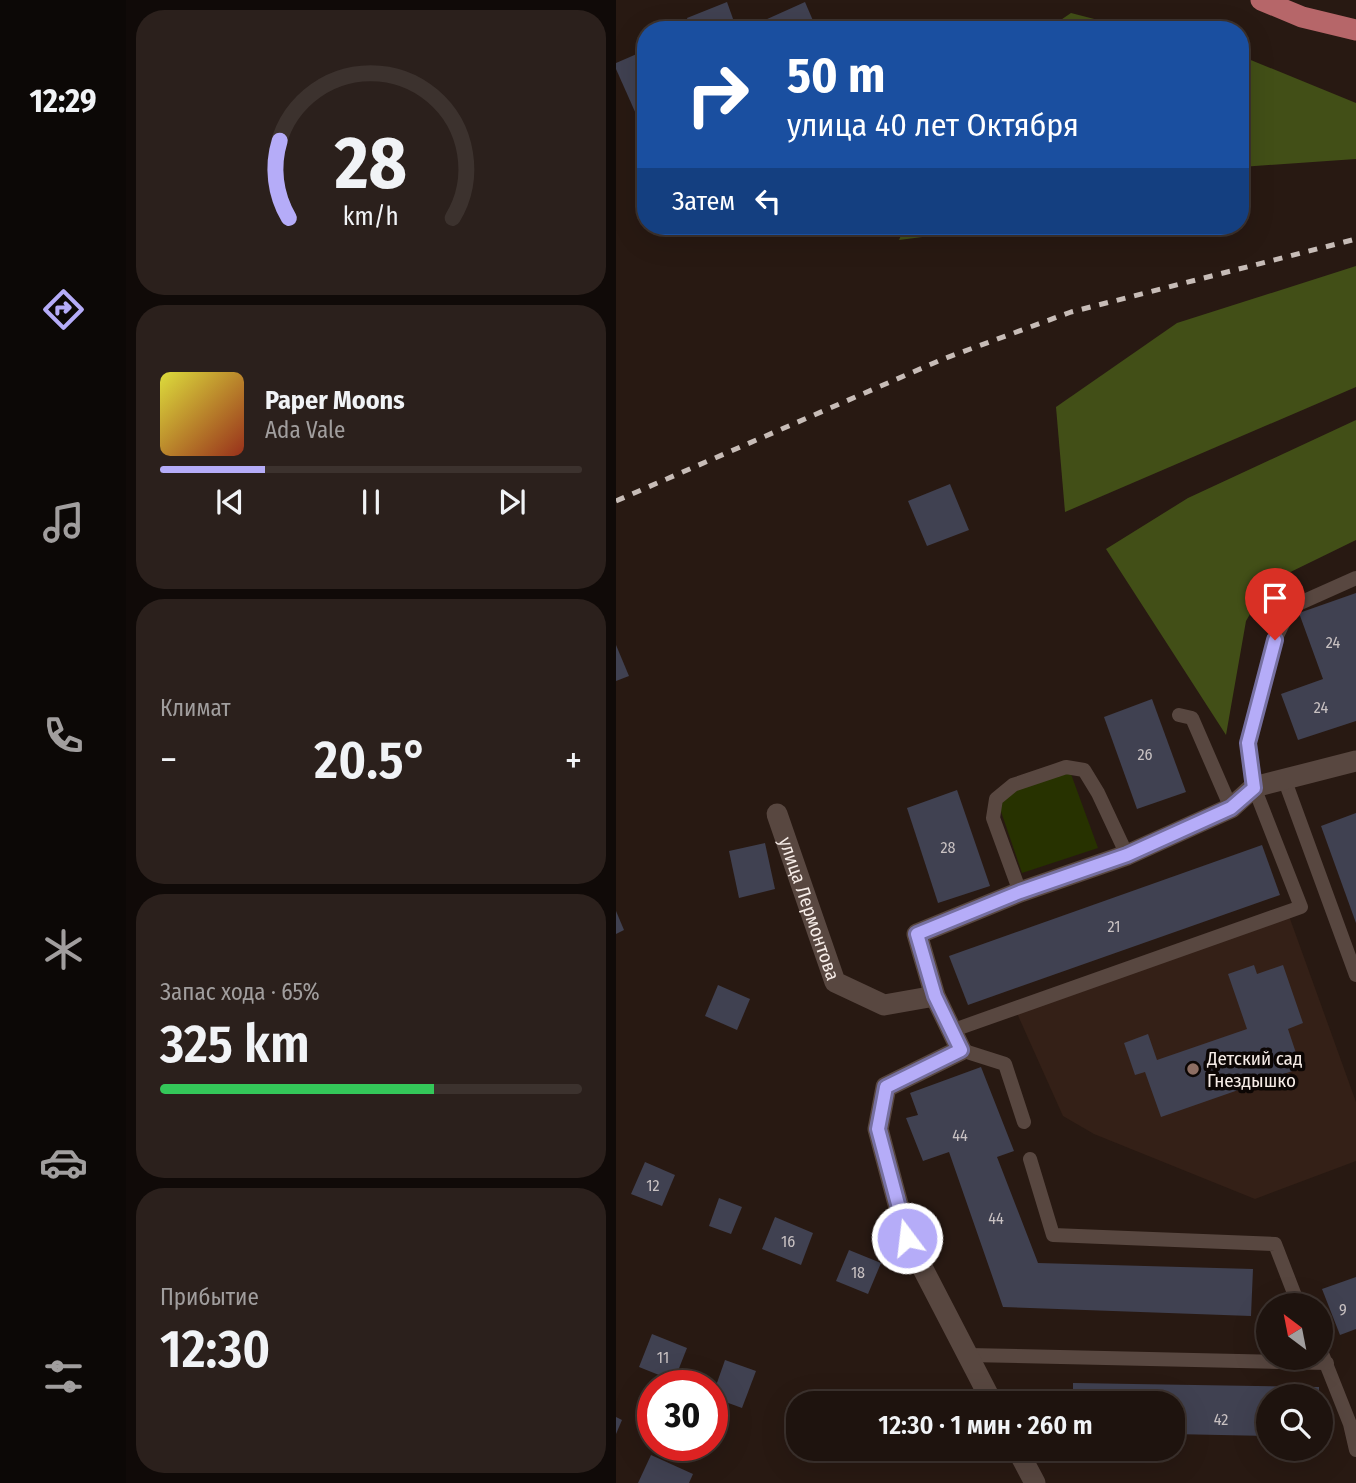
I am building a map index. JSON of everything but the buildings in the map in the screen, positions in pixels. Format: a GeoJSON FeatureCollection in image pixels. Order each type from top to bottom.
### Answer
{"type":"FeatureCollection","features":[{"type":"Feature","properties":{"kind":"main road"},"geometry":{"type":"LineString","coordinates":[[1261,0],[1302,17],[1356,30]]}},
{"type":"Feature","properties":{"kind":"street"},"geometry":{"type":"LineString","coordinates":[[986,1391],[907,1238],[878,1129],[886,1087],[956,1040],[935,996],[917,934],[1020,892],[1127,855],[1231,808],[1254,788],[1356,761]]}},
{"type":"Feature","properties":{"kind":"street","name":"улица Лермонтова"},"geometry":{"type":"LineString","coordinates":[[777,814],[835,982],[884,1005],[935,996]]}},
{"type":"Feature","properties":{"kind":"street"},"geometry":{"type":"LineString","coordinates":[[1023,1461],[1035,1483]]}},
{"type":"Feature","properties":{"kind":"lane"},"geometry":{"type":"LineString","coordinates":[[956,1040],[1301,907],[1254,788],[1248,743],[1275,640],[1291,607],[1356,578]]}},
{"type":"Feature","properties":{"kind":"lane"},"geometry":{"type":"LineString","coordinates":[[1179,715],[1192,719],[1231,808]]}},
{"type":"Feature","properties":{"kind":"lane"},"geometry":{"type":"LineString","coordinates":[[1020,892],[993,818],[996,799],[1013,785],[1066,767],[1084,770],[1098,793],[1127,855]]}},
{"type":"Feature","properties":{"kind":"lane"},"geometry":{"type":"LineString","coordinates":[[1285,781],[1356,975]]}},
{"type":"Feature","properties":{"kind":"lane"},"geometry":{"type":"LineString","coordinates":[[956,1040],[1005,1065],[1024,1122]]}},
{"type":"Feature","properties":{"kind":"lane"},"geometry":{"type":"LineString","coordinates":[[1030,1160],[1053,1235],[1275,1244],[1294,1293]]}},
{"type":"Feature","properties":{"kind":"lane"},"geometry":{"type":"LineString","coordinates":[[968,1355],[1256,1357]]}},
{"type":"Feature","properties":{"kind":"lane"},"geometry":{"type":"LineString","coordinates":[[1329,1370],[1350,1424],[1356,1450]]}},
{"type":"Feature","properties":{"kind":"shaded area","name":"Детский сад Гнездышко"},"geometry":{"type":"Polygon","coordinates":[[[1289,916],[1356,1102],[1356,1161],[1255,1199],[1094,1134],[1063,1116],[1016,1011],[1289,916]]]}},
{"type":"Feature","properties":{"kind":"green space"},"geometry":{"type":"Polygon","coordinates":[[[1071,13],[1102,21],[1059,21],[1071,13]]]}},
{"type":"Feature","properties":{"kind":"green space"},"geometry":{"type":"Polygon","coordinates":[[[1249,59],[1356,103],[1356,159],[1249,166],[1249,59]]]}},
{"type":"Feature","properties":{"kind":"green space"},"geometry":{"type":"Polygon","coordinates":[[[901,235],[938,235],[899,240],[901,235]]]}},
{"type":"Feature","properties":{"kind":"green space"},"geometry":{"type":"Polygon","coordinates":[[[1356,266],[1356,387],[1065,512],[1056,407],[1177,323],[1356,266]]]}},
{"type":"Feature","properties":{"kind":"green space"},"geometry":{"type":"Polygon","coordinates":[[[1356,420],[1356,540],[1268,583],[1246,621],[1226,735],[1106,549],[1188,498],[1356,420]]]}},
{"type":"Feature","properties":{"kind":"green space"},"geometry":{"type":"Polygon","coordinates":[[[1067,763],[1098,848],[1022,873],[995,794],[1067,763]]]}},
{"type":"Feature","properties":{"kind":"railway"},"geometry":{"type":"LineString","coordinates":[[616,501],[943,359],[1071,312],[1356,239]]}},
{"type":"Feature","properties":{"kind":"place","name":"Детский сад Гнездышко"},"geometry":{"type":"Point","coordinates":[1193,1069]}},
{"type":"Feature","properties":{"kind":"route"},"geometry":{"type":"LineString","coordinates":[[907,1238],[878,1129],[886,1087],[961,1050],[935,996],[917,934],[1020,892],[1127,855],[1231,808],[1254,788],[1248,743],[1275,640]]}}]}
